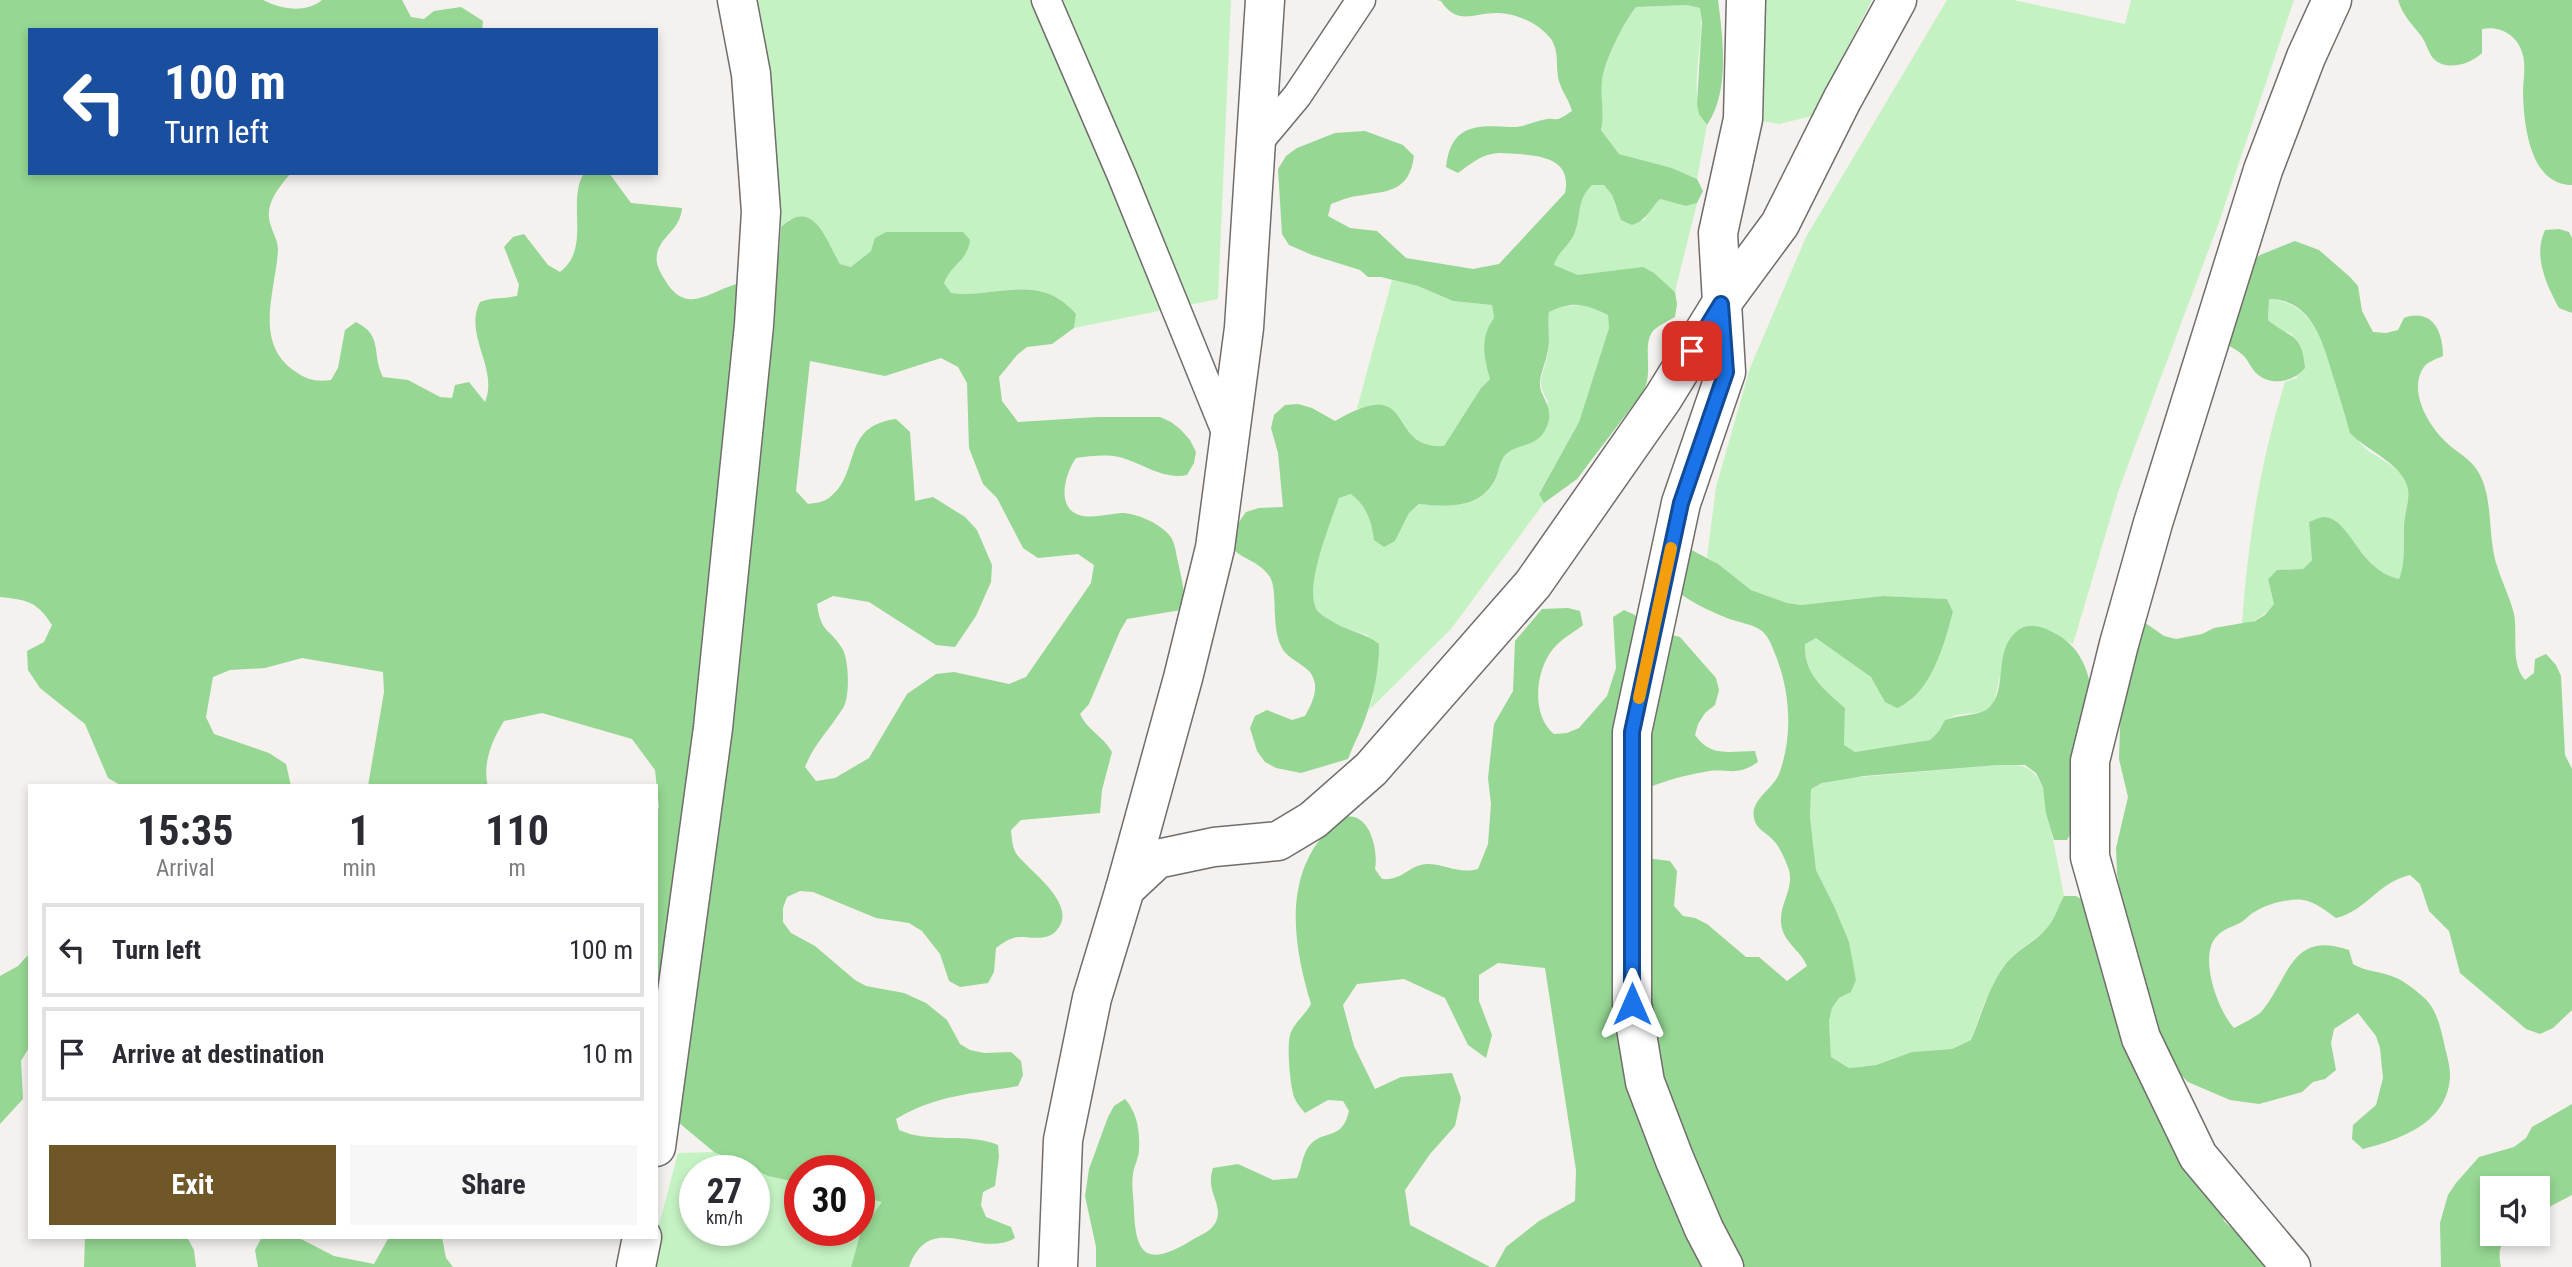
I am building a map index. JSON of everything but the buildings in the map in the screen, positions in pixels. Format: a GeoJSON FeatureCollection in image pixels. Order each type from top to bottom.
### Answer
{"type":"FeatureCollection","features":[{"type":"Feature","properties":{"kind":"street"},"geometry":{"type":"LineString","coordinates":[[658,1132],[713,728],[754,325],[761,212],[751,74],[737,0]]}},
{"type":"Feature","properties":{"kind":"street"},"geometry":{"type":"LineString","coordinates":[[1058,1267],[1063,1140],[1092,998],[1183,678],[1215,548],[1244,328],[1265,0]]}},
{"type":"Feature","properties":{"kind":"street"},"geometry":{"type":"LineString","coordinates":[[1724,1267],[1704,1229],[1646,1082],[1632,1004],[1632,732],[1681,503],[1726,372],[1718,233],[1743,118],[1746,0]]}},
{"type":"Feature","properties":{"kind":"street"},"geometry":{"type":"LineString","coordinates":[[1125,889],[1157,859],[1214,847],[1278,841],[1313,820],[1371,769],[1533,584],[1663,398],[1721,304],[1780,224],[1842,100],[1897,0]]}},
{"type":"Feature","properties":{"kind":"street"},"geometry":{"type":"LineString","coordinates":[[2291,1267],[2198,1156],[2141,1038],[2090,857],[2090,761],[2153,523],[2263,170],[2306,57],[2332,0]]}},
{"type":"Feature","properties":{"kind":"street"},"geometry":{"type":"LineString","coordinates":[[636,1267],[642,1239]]}},
{"type":"Feature","properties":{"kind":"lane"},"geometry":{"type":"LineString","coordinates":[[1046,0],[1230,439]]}},
{"type":"Feature","properties":{"kind":"lane"},"geometry":{"type":"LineString","coordinates":[[1256,145],[1297,96],[1362,0]]}},
{"type":"Feature","properties":{"kind":"green space"},"geometry":{"type":"Polygon","coordinates":[[[0,0],[263,0],[277,6],[301,9],[322,0],[402,0],[411,17],[424,19],[434,11],[461,7],[483,21],[482,28],[28,28],[28,175],[289,175],[277,191],[269,211],[278,251],[271,300],[271,332],[275,347],[283,360],[308,379],[331,380],[338,368],[345,330],[356,322],[365,327],[374,339],[383,377],[408,380],[440,397],[452,398],[455,385],[469,382],[485,402],[488,377],[478,339],[476,314],[480,302],[517,296],[519,285],[504,247],[513,237],[524,234],[548,265],[560,272],[575,250],[577,197],[583,175],[610,175],[631,203],[682,208],[678,222],[659,248],[657,261],[661,274],[673,291],[689,299],[707,296],[736,284],[739,296],[774,267],[779,254],[781,227],[802,216],[818,225],[840,264],[851,267],[871,251],[875,238],[886,232],[963,232],[970,240],[966,253],[944,283],[951,293],[1032,290],[1047,293],[1062,301],[1076,314],[1074,328],[1052,344],[1027,347],[999,377],[1002,401],[1018,422],[1097,417],[1160,417],[1180,429],[1196,452],[1194,463],[1187,475],[1169,475],[1119,457],[1103,455],[1076,458],[1068,474],[1065,500],[1074,513],[1083,516],[1121,513],[1134,515],[1166,531],[1174,545],[1183,598],[1181,610],[1127,619],[1089,704],[1080,714],[1112,752],[1102,790],[1100,813],[1021,820],[1011,830],[1016,853],[1058,901],[1062,921],[1056,931],[1044,937],[1017,937],[1004,942],[996,948],[994,972],[988,983],[960,987],[949,981],[940,954],[922,931],[909,923],[876,918],[813,892],[800,891],[787,897],[783,908],[783,922],[791,933],[815,946],[855,980],[866,986],[904,993],[926,1003],[947,1020],[960,1044],[970,1050],[984,1053],[1011,1052],[1021,1061],[1023,1075],[1018,1086],[971,1093],[926,1104],[896,1119],[899,1130],[911,1134],[974,1139],[998,1145],[995,1186],[983,1192],[981,1205],[986,1217],[1011,1227],[1015,1238],[986,1244],[942,1238],[929,1241],[918,1250],[909,1267],[851,1267],[857,1246],[875,1246],[875,1212],[882,1202],[875,1200],[875,1155],[784,1155],[784,1180],[770,1176],[770,1155],[721,1155],[660,1107],[658,784],[655,770],[632,739],[542,713],[504,721],[489,752],[486,769],[488,784],[368,784],[384,692],[383,672],[302,658],[265,668],[230,670],[213,677],[206,717],[214,734],[269,753],[286,764],[291,784],[118,784],[108,778],[85,724],[40,688],[28,670],[27,651],[44,642],[52,625],[36,606],[0,597],[0,0]],[[941,358],[885,376],[810,361],[796,491],[808,504],[829,498],[846,476],[859,440],[878,423],[896,419],[910,432],[915,501],[933,497],[965,517],[977,530],[992,565],[991,582],[976,616],[955,647],[936,645],[869,602],[833,596],[817,604],[821,621],[843,650],[848,679],[843,708],[805,767],[816,781],[835,778],[869,758],[907,694],[936,674],[954,672],[1009,684],[1026,677],[1091,583],[1094,565],[1078,554],[1038,558],[1023,548],[997,498],[983,484],[969,448],[967,383],[958,367],[941,358]]]}},
{"type":"Feature","properties":{"kind":"green space"},"geometry":{"type":"Polygon","coordinates":[[[758,0],[1231,0],[1218,299],[1074,328],[1076,314],[1048,293],[1017,290],[951,293],[944,283],[949,271],[960,262],[871,251],[852,267],[840,264],[833,252],[801,217],[790,219],[781,227],[758,0]]]}},
{"type":"Feature","properties":{"kind":"green space"},"geometry":{"type":"Polygon","coordinates":[[[1437,0],[1718,0],[1723,48],[1722,81],[1719,97],[1707,125],[1699,114],[1697,104],[1702,22],[1700,8],[1687,5],[1636,7],[1615,42],[1602,81],[1601,130],[1619,154],[1672,168],[1697,179],[1703,191],[1697,203],[1686,206],[1660,199],[1645,217],[1632,225],[1621,220],[1612,195],[1604,185],[1592,185],[1581,202],[1575,232],[1554,265],[1578,275],[1643,267],[1675,292],[1677,304],[1675,317],[1657,327],[1648,341],[1648,375],[1643,392],[1577,479],[1544,503],[1539,494],[1579,422],[1609,328],[1608,315],[1586,306],[1572,305],[1549,312],[1548,349],[1540,382],[1549,412],[1547,426],[1533,442],[1505,455],[1495,480],[1481,496],[1462,504],[1419,504],[1409,513],[1395,541],[1384,547],[1374,540],[1367,514],[1361,504],[1351,494],[1339,498],[1316,571],[1314,600],[1317,610],[1325,617],[1379,644],[1377,672],[1368,710],[1348,759],[1301,773],[1276,768],[1265,762],[1257,751],[1250,728],[1255,716],[1267,710],[1292,720],[1305,716],[1312,703],[1314,680],[1308,670],[1289,656],[1281,646],[1276,629],[1274,590],[1270,577],[1254,562],[1238,553],[1233,547],[1232,539],[1246,512],[1259,508],[1283,507],[1278,453],[1271,428],[1274,415],[1285,405],[1298,404],[1312,408],[1335,421],[1361,408],[1379,405],[1391,408],[1413,437],[1426,444],[1444,446],[1481,388],[1490,379],[1484,347],[1486,332],[1494,318],[1492,305],[1453,301],[1418,286],[1381,277],[1368,277],[1360,270],[1289,245],[1282,234],[1278,169],[1286,156],[1297,148],[1335,133],[1365,131],[1403,145],[1414,156],[1402,184],[1387,191],[1350,197],[1331,204],[1328,216],[1350,228],[1377,231],[1406,258],[1473,269],[1499,264],[1565,193],[1566,182],[1560,167],[1538,156],[1495,153],[1478,159],[1458,173],[1446,167],[1453,143],[1467,130],[1515,127],[1557,119],[1572,111],[1559,81],[1554,44],[1541,29],[1521,18],[1506,14],[1460,16],[1437,0]]]}},
{"type":"Feature","properties":{"kind":"green space"},"geometry":{"type":"Polygon","coordinates":[[[1761,0],[1872,0],[1812,116],[1779,124],[1762,121],[1761,0]]]}},
{"type":"Feature","properties":{"kind":"green space"},"geometry":{"type":"Polygon","coordinates":[[[1947,0],[2013,0],[2125,24],[2131,0],[2294,0],[2218,225],[2119,489],[2073,644],[2035,626],[2000,676],[1994,703],[1983,712],[1956,715],[1945,720],[1930,740],[1855,752],[1844,745],[1845,708],[1823,688],[1812,673],[1805,655],[1805,644],[1816,637],[1871,677],[1878,688],[1908,703],[1924,682],[1946,637],[1953,612],[1947,599],[1883,596],[1801,605],[1787,603],[1751,590],[1707,557],[1716,487],[1750,368],[1806,237],[1947,0]]]}},
{"type":"Feature","properties":{"kind":"green space"},"geometry":{"type":"Polygon","coordinates":[[[2398,0],[2572,0],[2572,185],[2558,182],[2547,175],[2538,165],[2532,151],[2525,121],[2524,60],[2521,48],[2513,37],[2502,30],[2482,29],[2482,53],[2471,61],[2457,65],[2443,64],[2432,57],[2398,0]]]}},
{"type":"Feature","properties":{"kind":"green space"},"geometry":{"type":"Polygon","coordinates":[[[1687,5],[1700,8],[1697,99],[1707,125],[1697,179],[1672,168],[1619,154],[1601,130],[1602,87],[1606,63],[1631,14],[1636,7],[1687,5]]]}},
{"type":"Feature","properties":{"kind":"green space"},"geometry":{"type":"Polygon","coordinates":[[[1592,184],[1604,185],[1612,195],[1616,208],[1644,221],[1650,209],[1660,199],[1686,206],[1697,203],[1675,292],[1654,273],[1578,275],[1553,265],[1573,237],[1581,202],[1592,184]]]}},
{"type":"Feature","properties":{"kind":"green space"},"geometry":{"type":"Polygon","coordinates":[[[2559,229],[2569,232],[2572,238],[2572,313],[2559,308],[2546,280],[2541,260],[2540,250],[2545,230],[2559,229]]]}},
{"type":"Feature","properties":{"kind":"green space"},"geometry":{"type":"Polygon","coordinates":[[[2295,241],[2319,250],[2358,286],[2362,311],[2373,332],[2398,330],[2404,318],[2414,316],[2429,319],[2438,330],[2443,356],[2422,370],[2418,388],[2422,406],[2442,438],[2467,459],[2480,475],[2487,497],[2495,557],[2514,614],[2516,657],[2520,673],[2525,680],[2534,673],[2535,659],[2546,654],[2561,676],[2565,755],[2572,769],[2572,1010],[2553,1028],[2540,1034],[2526,1029],[2460,973],[2449,931],[2429,911],[2420,884],[2410,875],[2389,884],[2356,909],[2336,918],[2308,901],[2279,902],[2261,908],[2240,923],[2224,930],[2212,943],[2209,968],[2212,982],[2222,1009],[2234,1028],[2262,1011],[2294,960],[2303,952],[2315,946],[2330,945],[2349,950],[2353,964],[2397,978],[2426,1000],[2439,1023],[2450,1075],[2448,1091],[2441,1105],[2421,1126],[2393,1140],[2363,1149],[2352,1139],[2353,1125],[2376,1105],[2383,1078],[2376,1036],[2358,1013],[2334,1029],[2331,1043],[2336,1070],[2325,1079],[2313,1082],[2302,1092],[2259,1104],[2230,1100],[2188,1082],[2177,1071],[2224,1221],[2273,1267],[1495,1267],[1506,1247],[1539,1221],[1575,1201],[1576,1170],[1545,968],[1498,963],[1479,975],[1479,1001],[1492,1035],[1486,1058],[1468,1045],[1445,998],[1404,979],[1357,984],[1343,1005],[1354,1046],[1375,1089],[1401,1077],[1452,1073],[1461,1098],[1455,1126],[1430,1154],[1405,1190],[1410,1225],[1490,1267],[1096,1267],[1096,1247],[1085,1196],[1089,1169],[1108,1117],[1114,1106],[1125,1099],[1135,1116],[1139,1135],[1139,1152],[1132,1179],[1135,1227],[1142,1248],[1155,1255],[1175,1249],[1205,1233],[1215,1223],[1218,1213],[1211,1183],[1213,1168],[1238,1164],[1273,1180],[1297,1178],[1309,1146],[1342,1127],[1349,1111],[1343,1101],[1328,1100],[1305,1113],[1293,1094],[1289,1055],[1291,1032],[1311,1004],[1297,941],[1297,898],[1301,877],[1309,857],[1331,825],[1350,817],[1358,819],[1370,832],[1375,851],[1375,869],[1382,879],[1396,877],[1422,864],[1453,869],[1478,869],[1488,844],[1491,804],[1488,778],[1494,724],[1513,691],[1515,641],[1542,609],[1568,608],[1580,611],[1583,625],[1556,645],[1542,669],[1539,705],[1547,726],[1554,734],[1579,728],[1607,696],[1616,668],[1613,617],[1624,610],[1635,615],[1641,627],[1680,637],[1716,678],[1719,690],[1715,705],[1705,713],[1695,735],[1714,750],[1755,751],[1758,762],[1743,770],[1697,773],[1650,787],[1646,858],[1670,861],[1677,871],[1674,906],[1683,916],[1707,924],[1746,957],[1759,957],[1787,981],[1807,966],[1782,929],[1781,915],[1790,883],[1789,870],[1777,845],[1758,827],[1754,818],[1755,806],[1779,774],[1787,743],[1788,711],[1779,664],[1762,631],[1707,609],[1675,590],[1684,546],[1718,564],[1751,590],[1787,603],[1801,605],[1883,596],[1947,599],[1953,612],[1934,667],[1919,692],[1897,708],[1885,702],[1871,677],[1816,638],[1805,644],[1805,655],[1812,673],[1823,688],[1845,708],[1844,745],[1855,752],[1930,740],[1945,720],[1986,710],[1998,693],[2006,648],[2011,638],[2025,627],[2038,627],[2052,632],[2072,646],[2083,662],[2087,671],[2092,706],[2073,829],[2067,840],[2054,840],[2046,813],[2043,787],[2036,773],[2025,765],[1864,776],[1822,783],[1811,789],[1810,817],[1816,870],[1849,942],[1856,980],[1851,992],[1839,998],[1832,1008],[1829,1021],[1831,1057],[1849,1068],[1860,1067],[1876,1065],[1912,1052],[1952,1049],[1971,1040],[1999,974],[2009,960],[2049,925],[2064,896],[2076,896],[2088,903],[2122,902],[2116,848],[2128,797],[2119,759],[2120,728],[2122,703],[2141,620],[2164,636],[2176,639],[2202,634],[2214,628],[2255,621],[2265,615],[2274,604],[2268,579],[2277,570],[2303,569],[2312,560],[2309,522],[2323,517],[2334,520],[2342,527],[2374,566],[2399,579],[2408,489],[2399,472],[2350,433],[2325,350],[2306,314],[2284,301],[2269,299],[2268,320],[2298,342],[2305,368],[2294,377],[2282,381],[2262,377],[2254,371],[2243,355],[2221,338],[2250,263],[2260,255],[2295,241]]]}},
{"type":"Feature","properties":{"kind":"green space"},"geometry":{"type":"Polygon","coordinates":[[[1392,280],[1418,286],[1453,301],[1492,305],[1494,318],[1486,333],[1484,348],[1490,379],[1481,388],[1444,446],[1430,447],[1417,442],[1409,432],[1357,408],[1392,280]]]}},
{"type":"Feature","properties":{"kind":"green space"},"geometry":{"type":"Polygon","coordinates":[[[2269,299],[2290,304],[2306,317],[2319,334],[2359,441],[2370,452],[2392,466],[2405,480],[2408,501],[2404,521],[2404,566],[2399,579],[2387,576],[2376,569],[2351,539],[2309,521],[2312,560],[2303,569],[2277,570],[2268,579],[2274,604],[2260,617],[2242,624],[2248,562],[2262,472],[2285,382],[2297,378],[2292,334],[2279,330],[2268,320],[2269,299]]]}},
{"type":"Feature","properties":{"kind":"green space"},"geometry":{"type":"Polygon","coordinates":[[[1586,305],[1608,315],[1609,328],[1579,422],[1539,493],[1544,503],[1451,629],[1369,710],[1373,696],[1368,635],[1330,621],[1319,612],[1314,602],[1313,589],[1319,556],[1339,498],[1351,494],[1361,504],[1370,520],[1374,540],[1395,541],[1409,513],[1420,504],[1463,504],[1482,496],[1496,479],[1504,456],[1540,437],[1548,401],[1541,382],[1548,352],[1549,311],[1561,306],[1586,305]]]}},
{"type":"Feature","properties":{"kind":"green space"},"geometry":{"type":"Polygon","coordinates":[[[1998,765],[2030,769],[2043,787],[2064,896],[2054,920],[2004,966],[1985,1001],[1971,1040],[1952,1049],[1912,1052],[1876,1065],[1849,1068],[1831,1057],[1829,1021],[1832,1008],[1839,998],[1851,992],[1856,980],[1848,942],[1816,870],[1810,817],[1811,789],[1822,783],[1850,778],[1998,765]]]}},
{"type":"Feature","properties":{"kind":"green space"},"geometry":{"type":"Polygon","coordinates":[[[28,955],[28,1049],[21,1061],[23,1099],[0,1124],[0,976],[18,966],[28,955]]]}},
{"type":"Feature","properties":{"kind":"green space"},"geometry":{"type":"Polygon","coordinates":[[[2572,1104],[2572,1195],[2550,1207],[2550,1176],[2480,1176],[2480,1246],[2501,1246],[2501,1267],[2441,1267],[2440,1223],[2448,1195],[2479,1157],[2514,1147],[2526,1138],[2532,1127],[2572,1104]]]}},
{"type":"Feature","properties":{"kind":"green space"},"geometry":{"type":"Polygon","coordinates":[[[714,1152],[721,1155],[679,1155],[679,1246],[770,1246],[770,1176],[784,1180],[784,1246],[857,1246],[851,1267],[648,1267],[655,1239],[658,1239],[658,1229],[678,1153],[714,1152]]]}},
{"type":"Feature","properties":{"kind":"green space"},"geometry":{"type":"Polygon","coordinates":[[[875,1200],[883,1202],[875,1213],[875,1200]]]}},
{"type":"Feature","properties":{"kind":"green space"},"geometry":{"type":"Polygon","coordinates":[[[85,1239],[188,1239],[194,1250],[196,1267],[84,1267],[85,1239]]]}},
{"type":"Feature","properties":{"kind":"green space"},"geometry":{"type":"Polygon","coordinates":[[[261,1239],[301,1239],[334,1256],[374,1264],[388,1239],[442,1239],[446,1258],[453,1267],[258,1267],[255,1250],[261,1239]]]}},
{"type":"Feature","properties":{"kind":"slow traffic"},"geometry":{"type":"LineString","coordinates":[[1639,698],[1671,548]]}},
{"type":"Feature","properties":{"kind":"route"},"geometry":{"type":"LineString","coordinates":[[1632,1004],[1632,732],[1681,503],[1726,372],[1721,304],[1692,351]]}}]}
